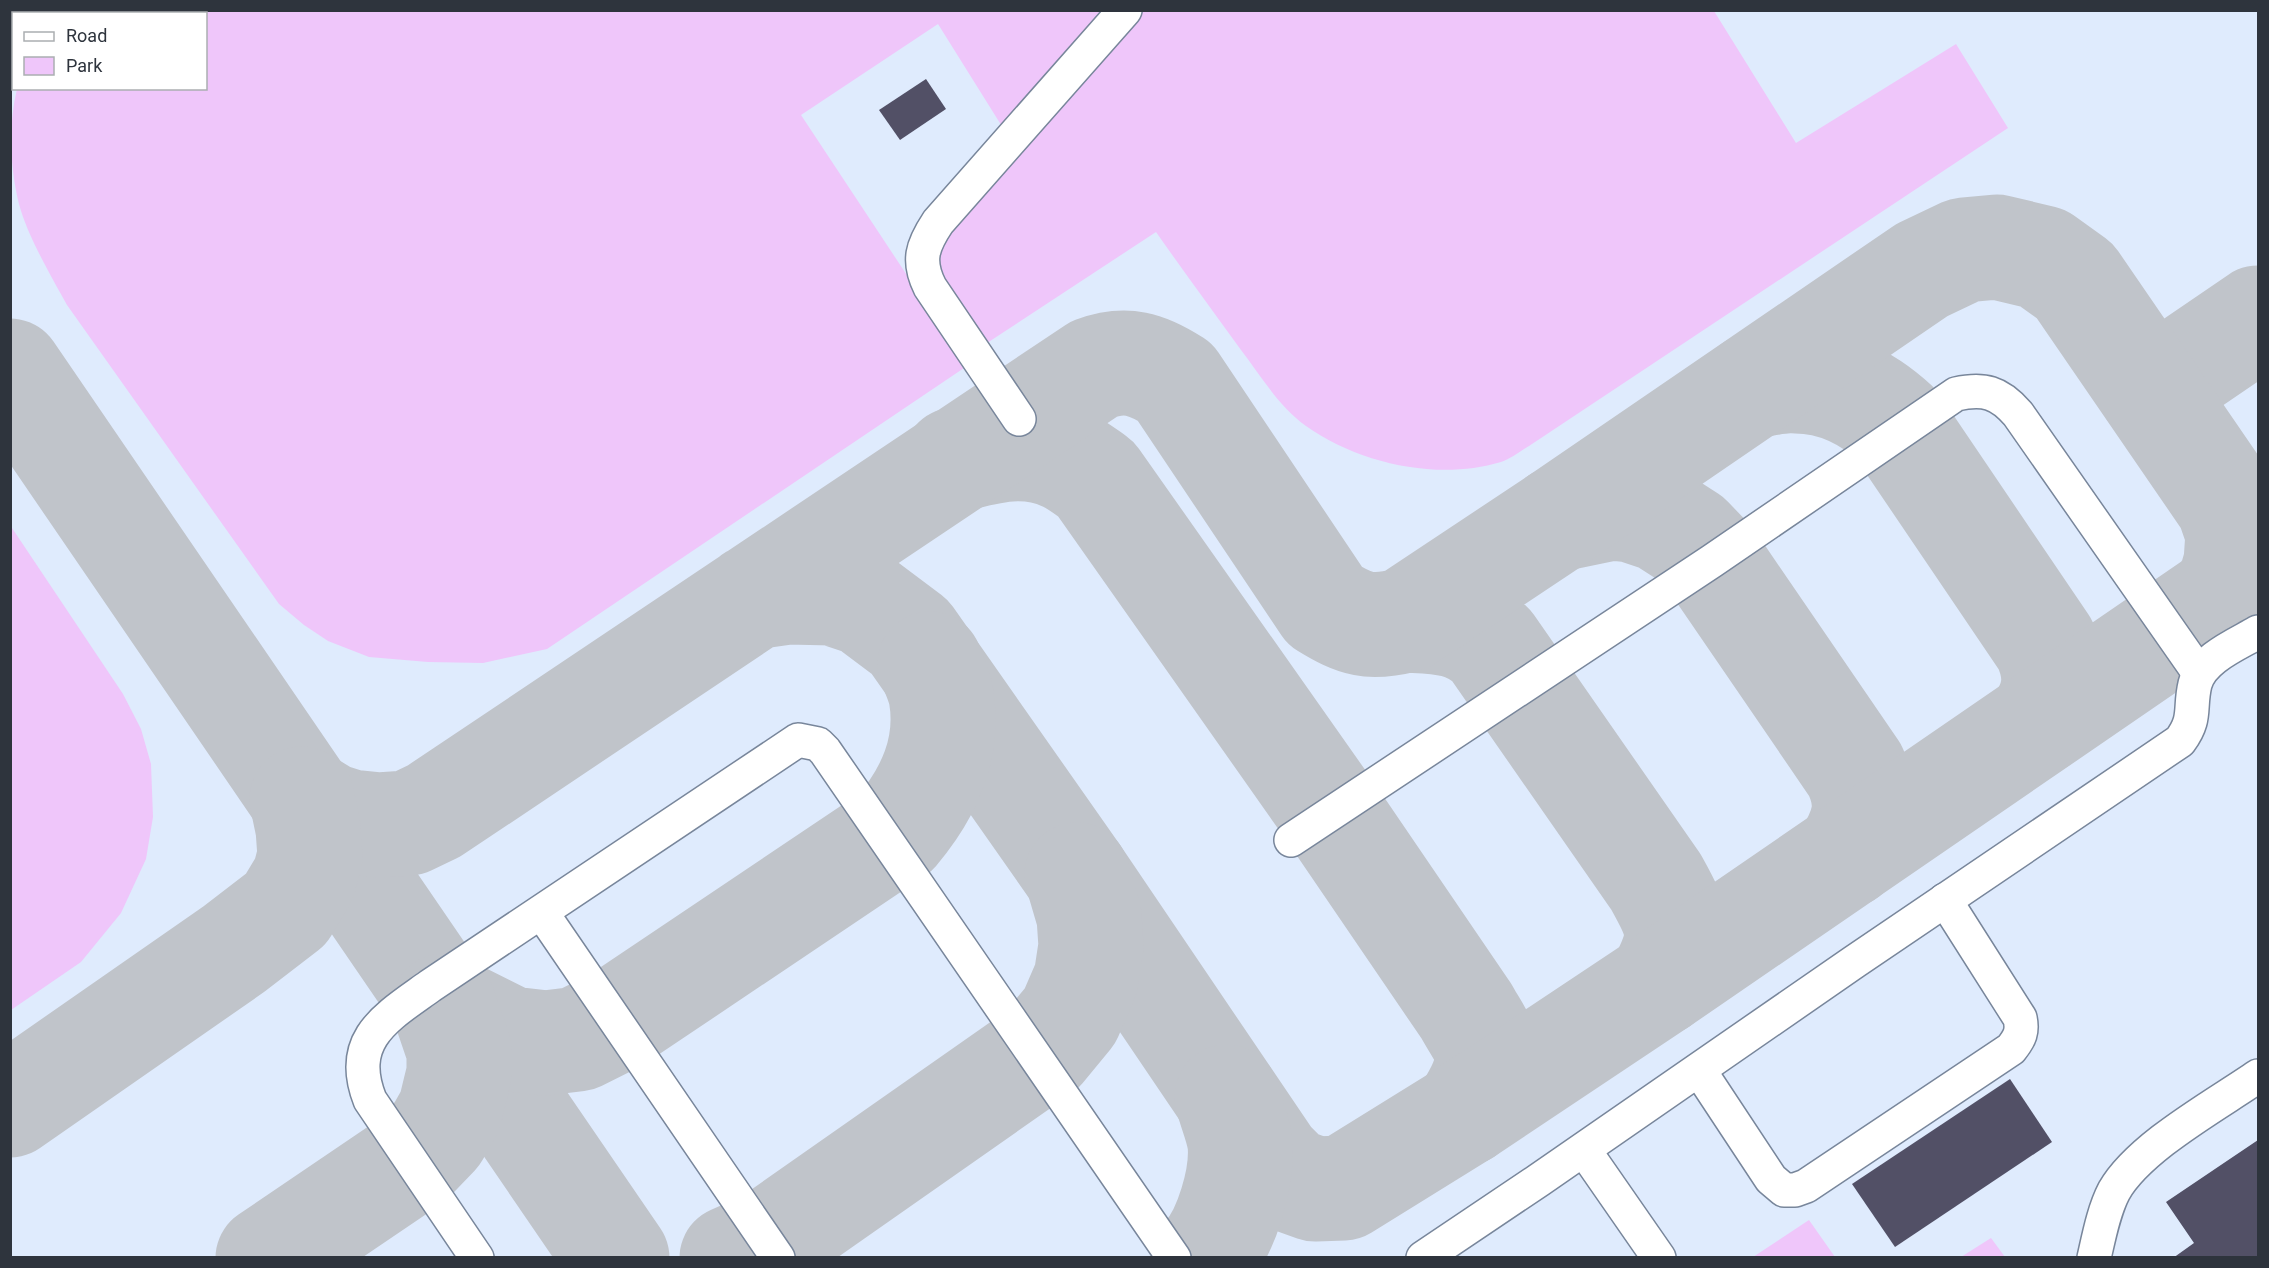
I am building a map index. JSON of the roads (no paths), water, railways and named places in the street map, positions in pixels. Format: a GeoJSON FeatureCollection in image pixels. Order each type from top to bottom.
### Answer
{"type":"FeatureCollection","features":[{"type":"Feature","properties":{"kind":"lane"},"geometry":{"type":"LineString","coordinates":[[1019,419],[930,287],[923,272],[922,255],[928,236],[938,222],[1125,10]]}},
{"type":"Feature","properties":{"kind":"lane"},"geometry":{"type":"LineString","coordinates":[[1291,840],[1702,567],[1956,394],[1973,390],[1993,394],[2007,401],[2018,414],[2199,673]]}},
{"type":"Feature","properties":{"kind":"lane"},"geometry":{"type":"LineString","coordinates":[[1423,1257],[1584,1150],[1945,900],[2180,741],[2192,723],[2195,685],[2199,673],[2212,660],[2259,632]]}},
{"type":"Feature","properties":{"kind":"lane"},"geometry":{"type":"LineString","coordinates":[[477,1257],[370,1100],[362,1081],[363,1064],[374,1030],[388,1016],[798,740],[818,744],[825,751],[1174,1257]]}},
{"type":"Feature","properties":{"kind":"lane"},"geometry":{"type":"LineString","coordinates":[[1699,1070],[1771,1179],[1784,1191],[1806,1186],[2012,1049],[2020,1038],[2022,1027],[2020,1018],[1945,900]]}},
{"type":"Feature","properties":{"kind":"lane"},"geometry":{"type":"LineString","coordinates":[[542,913],[778,1257]]}},
{"type":"Feature","properties":{"kind":"lane"},"geometry":{"type":"LineString","coordinates":[[2094,1257],[2114,1192],[2129,1170],[2153,1148],[2259,1076]]}},
{"type":"Feature","properties":{"kind":"lane"},"geometry":{"type":"LineString","coordinates":[[1584,1150],[1659,1257]]}}]}
